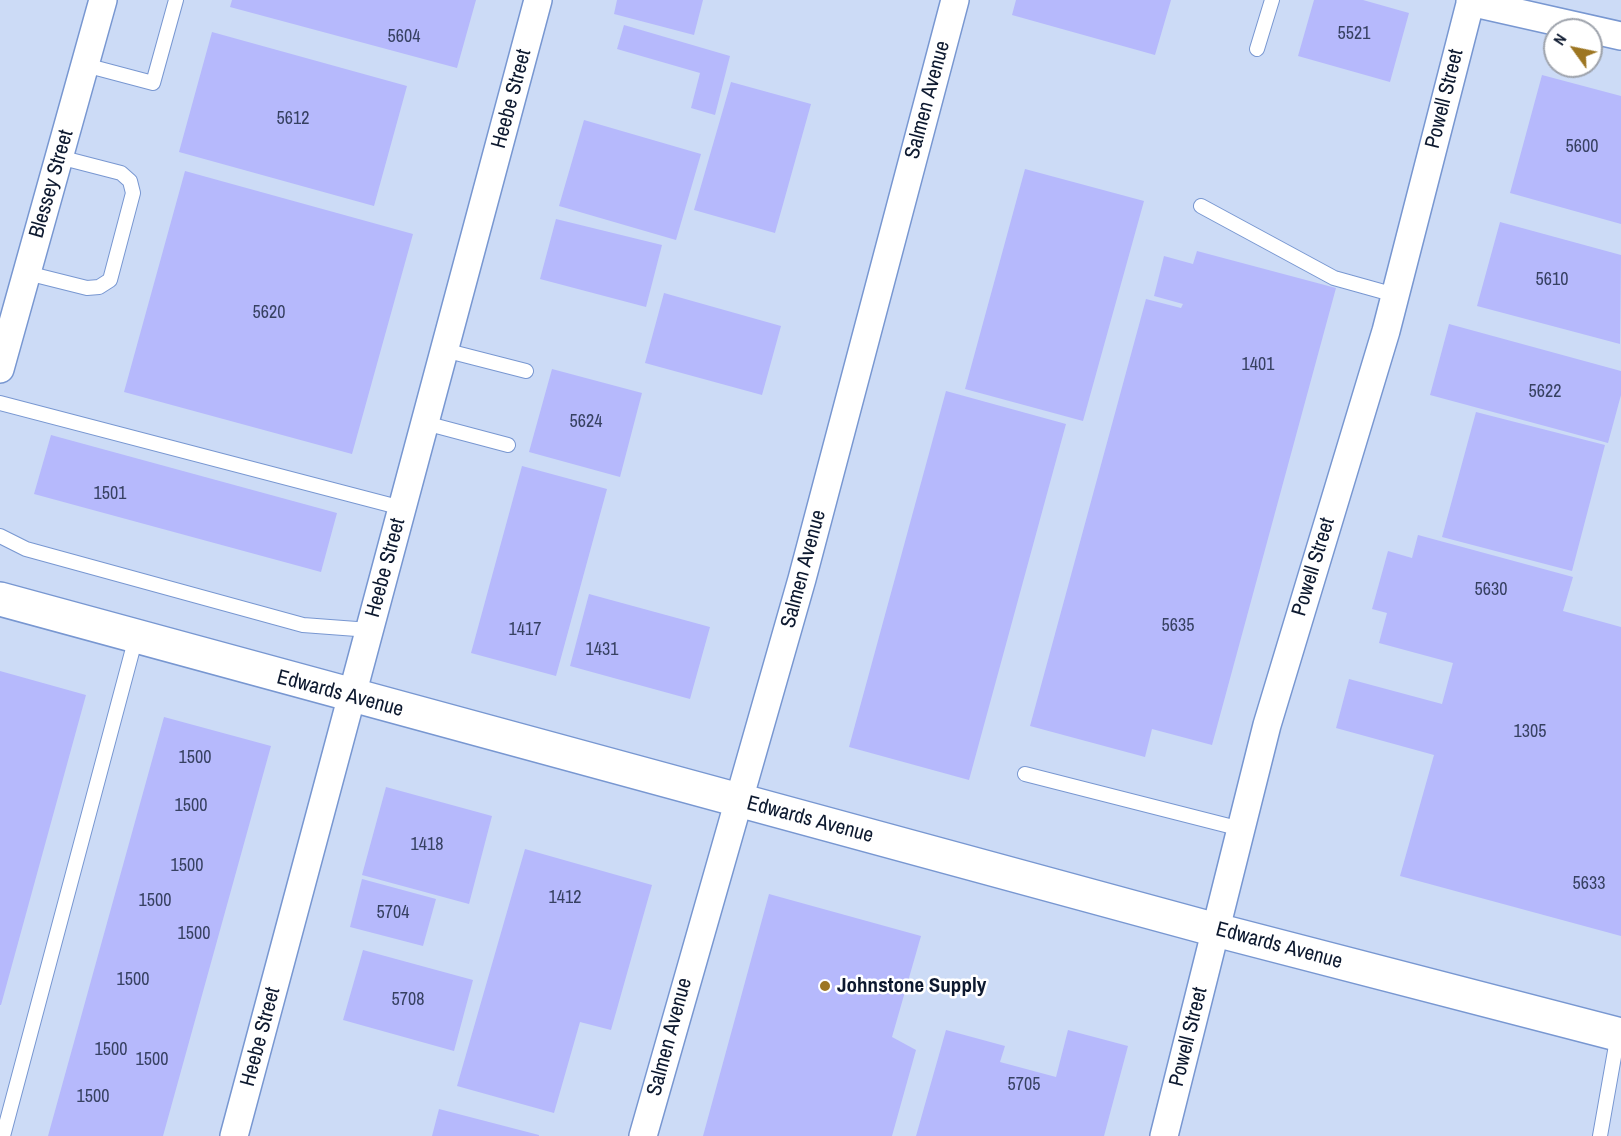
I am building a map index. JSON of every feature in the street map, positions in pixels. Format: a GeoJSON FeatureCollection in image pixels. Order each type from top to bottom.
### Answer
{"type":"FeatureCollection","features":[{"type":"Feature","properties":{"kind":"street","name":"Blessey Street"},"geometry":{"type":"LineString","coordinates":[[0,369],[103,0]]}},
{"type":"Feature","properties":{"kind":"street","name":"Heebe Street"},"geometry":{"type":"LineString","coordinates":[[234,1136],[538,0]]}},
{"type":"Feature","properties":{"kind":"street","name":"Salmen Avenue"},"geometry":{"type":"LineString","coordinates":[[643,1136],[805,568],[955,0]]}},
{"type":"Feature","properties":{"kind":"street"},"geometry":{"type":"LineString","coordinates":[[1470,1],[1621,36]]}},
{"type":"Feature","properties":{"kind":"street","name":"Powell Street"},"geometry":{"type":"LineString","coordinates":[[1170,1134],[1216,930],[1267,725],[1395,295],[1470,1]]}},
{"type":"Feature","properties":{"kind":"street","name":"Edwards Avenue"},"geometry":{"type":"LineString","coordinates":[[0,600],[1216,930],[1620,1035]]}},
{"type":"Feature","properties":{"kind":"lane"},"geometry":{"type":"LineString","coordinates":[[85,65],[153,83],[176,0]]}},
{"type":"Feature","properties":{"kind":"lane"},"geometry":{"type":"LineString","coordinates":[[1257,49],[1272,0]]}},
{"type":"Feature","properties":{"kind":"lane"},"geometry":{"type":"LineString","coordinates":[[27,273],[87,288],[99,287],[110,280],[133,193],[130,180],[122,173],[59,157]]}},
{"type":"Feature","properties":{"kind":"lane"},"geometry":{"type":"LineString","coordinates":[[1202,206],[1334,278],[1395,295]]}},
{"type":"Feature","properties":{"kind":"lane"},"geometry":{"type":"LineString","coordinates":[[444,350],[526,371]]}},
{"type":"Feature","properties":{"kind":"lane"},"geometry":{"type":"LineString","coordinates":[[0,403],[402,508]]}},
{"type":"Feature","properties":{"kind":"lane"},"geometry":{"type":"LineString","coordinates":[[425,423],[508,445]]}},
{"type":"Feature","properties":{"kind":"lane"},"geometry":{"type":"LineString","coordinates":[[0,536],[26,549],[303,625],[370,630]]}},
{"type":"Feature","properties":{"kind":"lane"},"geometry":{"type":"LineString","coordinates":[[3,1136],[136,637]]}},
{"type":"Feature","properties":{"kind":"lane"},"geometry":{"type":"LineString","coordinates":[[1025,774],[1241,829]]}},
{"type":"Feature","properties":{"kind":"lane"},"geometry":{"type":"LineString","coordinates":[[1600,1136],[1620,1035]]}},
{"type":"Feature","properties":{"kind":"shaded area"},"geometry":{"type":"Polygon","coordinates":[[[0,0],[1621,0],[1621,1136],[0,1136],[0,0]]]}},
{"type":"Feature","properties":{"kind":"building"},"geometry":{"type":"Polygon","coordinates":[[[232,0],[476,0],[457,68],[230,7],[232,0]]]}},
{"type":"Feature","properties":{"kind":"building"},"geometry":{"type":"Polygon","coordinates":[[[617,0],[703,0],[694,35],[614,14],[617,0]]]}},
{"type":"Feature","properties":{"kind":"building"},"geometry":{"type":"Polygon","coordinates":[[[1016,0],[1171,0],[1155,55],[1012,15],[1016,0]]]}},
{"type":"Feature","properties":{"kind":"building"},"geometry":{"type":"Polygon","coordinates":[[[1314,0],[1363,0],[1409,13],[1390,82],[1298,56],[1314,0]]]}},
{"type":"Feature","properties":{"kind":"building"},"geometry":{"type":"Polygon","coordinates":[[[624,25],[730,56],[715,115],[691,108],[700,73],[617,49],[624,25]]]}},
{"type":"Feature","properties":{"kind":"building"},"geometry":{"type":"Polygon","coordinates":[[[212,32],[407,86],[374,206],[179,152],[212,32]]]}},
{"type":"Feature","properties":{"kind":"building"},"geometry":{"type":"Polygon","coordinates":[[[1542,75],[1543,78],[1553,78],[1621,96],[1621,224],[1510,193],[1542,75]]]}},
{"type":"Feature","properties":{"kind":"building"},"geometry":{"type":"Polygon","coordinates":[[[731,82],[811,104],[775,233],[694,210],[731,82]]]}},
{"type":"Feature","properties":{"kind":"building"},"geometry":{"type":"Polygon","coordinates":[[[584,120],[701,154],[676,240],[559,206],[584,120]]]}},
{"type":"Feature","properties":{"kind":"building"},"geometry":{"type":"Polygon","coordinates":[[[1025,169],[1144,201],[1083,421],[965,389],[1025,169]]]}},
{"type":"Feature","properties":{"kind":"building"},"geometry":{"type":"Polygon","coordinates":[[[185,171],[413,234],[352,454],[124,392],[185,171]]]}},
{"type":"Feature","properties":{"kind":"building"},"geometry":{"type":"Polygon","coordinates":[[[556,219],[662,245],[646,307],[540,279],[556,219]]]}},
{"type":"Feature","properties":{"kind":"building"},"geometry":{"type":"Polygon","coordinates":[[[1500,222],[1621,255],[1620,344],[1477,306],[1500,222]]]}},
{"type":"Feature","properties":{"kind":"building"},"geometry":{"type":"Polygon","coordinates":[[[1197,251],[1336,288],[1212,745],[1152,729],[1145,757],[1030,726],[1146,299],[1181,308],[1183,304],[1154,296],[1164,256],[1193,264],[1197,251]]]}},
{"type":"Feature","properties":{"kind":"building"},"geometry":{"type":"Polygon","coordinates":[[[664,293],[781,326],[762,395],[645,363],[664,293]]]}},
{"type":"Feature","properties":{"kind":"building"},"geometry":{"type":"Polygon","coordinates":[[[1449,324],[1621,371],[1621,395],[1608,443],[1430,395],[1449,324]]]}},
{"type":"Feature","properties":{"kind":"building"},"geometry":{"type":"Polygon","coordinates":[[[552,369],[642,393],[620,477],[529,452],[552,369]]]}},
{"type":"Feature","properties":{"kind":"building"},"geometry":{"type":"Polygon","coordinates":[[[946,391],[1066,424],[969,780],[849,747],[946,391]]]}},
{"type":"Feature","properties":{"kind":"building"},"geometry":{"type":"Polygon","coordinates":[[[1476,412],[1605,445],[1572,571],[1442,537],[1476,412]]]}},
{"type":"Feature","properties":{"kind":"building"},"geometry":{"type":"Polygon","coordinates":[[[51,435],[337,513],[321,572],[34,494],[51,435]]]}},
{"type":"Feature","properties":{"kind":"building"},"geometry":{"type":"Polygon","coordinates":[[[522,466],[607,489],[556,676],[471,653],[522,466]]]}},
{"type":"Feature","properties":{"kind":"building"},"geometry":{"type":"Polygon","coordinates":[[[1418,535],[1573,577],[1563,611],[1621,627],[1621,936],[1400,876],[1434,755],[1336,728],[1349,679],[1442,704],[1453,663],[1379,643],[1387,613],[1372,609],[1388,551],[1412,558],[1418,535]]]}},
{"type":"Feature","properties":{"kind":"building"},"geometry":{"type":"Polygon","coordinates":[[[589,594],[710,627],[690,699],[570,666],[589,594]]]}},
{"type":"Feature","properties":{"kind":"building"},"geometry":{"type":"Polygon","coordinates":[[[0,671],[86,695],[1,1005],[0,1005],[0,671]]]}},
{"type":"Feature","properties":{"kind":"building"},"geometry":{"type":"Polygon","coordinates":[[[164,717],[271,746],[163,1136],[48,1136],[164,717]]]}},
{"type":"Feature","properties":{"kind":"building"},"geometry":{"type":"Polygon","coordinates":[[[386,787],[492,816],[469,904],[362,875],[386,787]]]}},
{"type":"Feature","properties":{"kind":"building"},"geometry":{"type":"Polygon","coordinates":[[[525,849],[652,885],[611,1030],[580,1022],[554,1113],[457,1086],[525,849]]]}},
{"type":"Feature","properties":{"kind":"building"},"geometry":{"type":"Polygon","coordinates":[[[362,879],[436,899],[423,946],[350,927],[362,879]]]}},
{"type":"Feature","properties":{"kind":"building","name":"Johnstone Supply"},"geometry":{"type":"Polygon","coordinates":[[[769,894],[921,936],[892,1037],[916,1050],[892,1136],[703,1136],[769,894]]]}},
{"type":"Feature","properties":{"kind":"building"},"geometry":{"type":"Polygon","coordinates":[[[363,950],[473,980],[454,1051],[343,1020],[363,950]]]}},
{"type":"Feature","properties":{"kind":"building"},"geometry":{"type":"Polygon","coordinates":[[[946,1030],[1005,1046],[1000,1062],[1056,1077],[1068,1030],[1128,1046],[1104,1136],[916,1136],[946,1030]]]}},
{"type":"Feature","properties":{"kind":"building"},"geometry":{"type":"Polygon","coordinates":[[[439,1109],[539,1135],[539,1136],[432,1136],[439,1109]]]}},
{"type":"Feature","properties":{"kind":"place","name":"Johnstone Supply"},"geometry":{"type":"Point","coordinates":[825,986]}}]}
